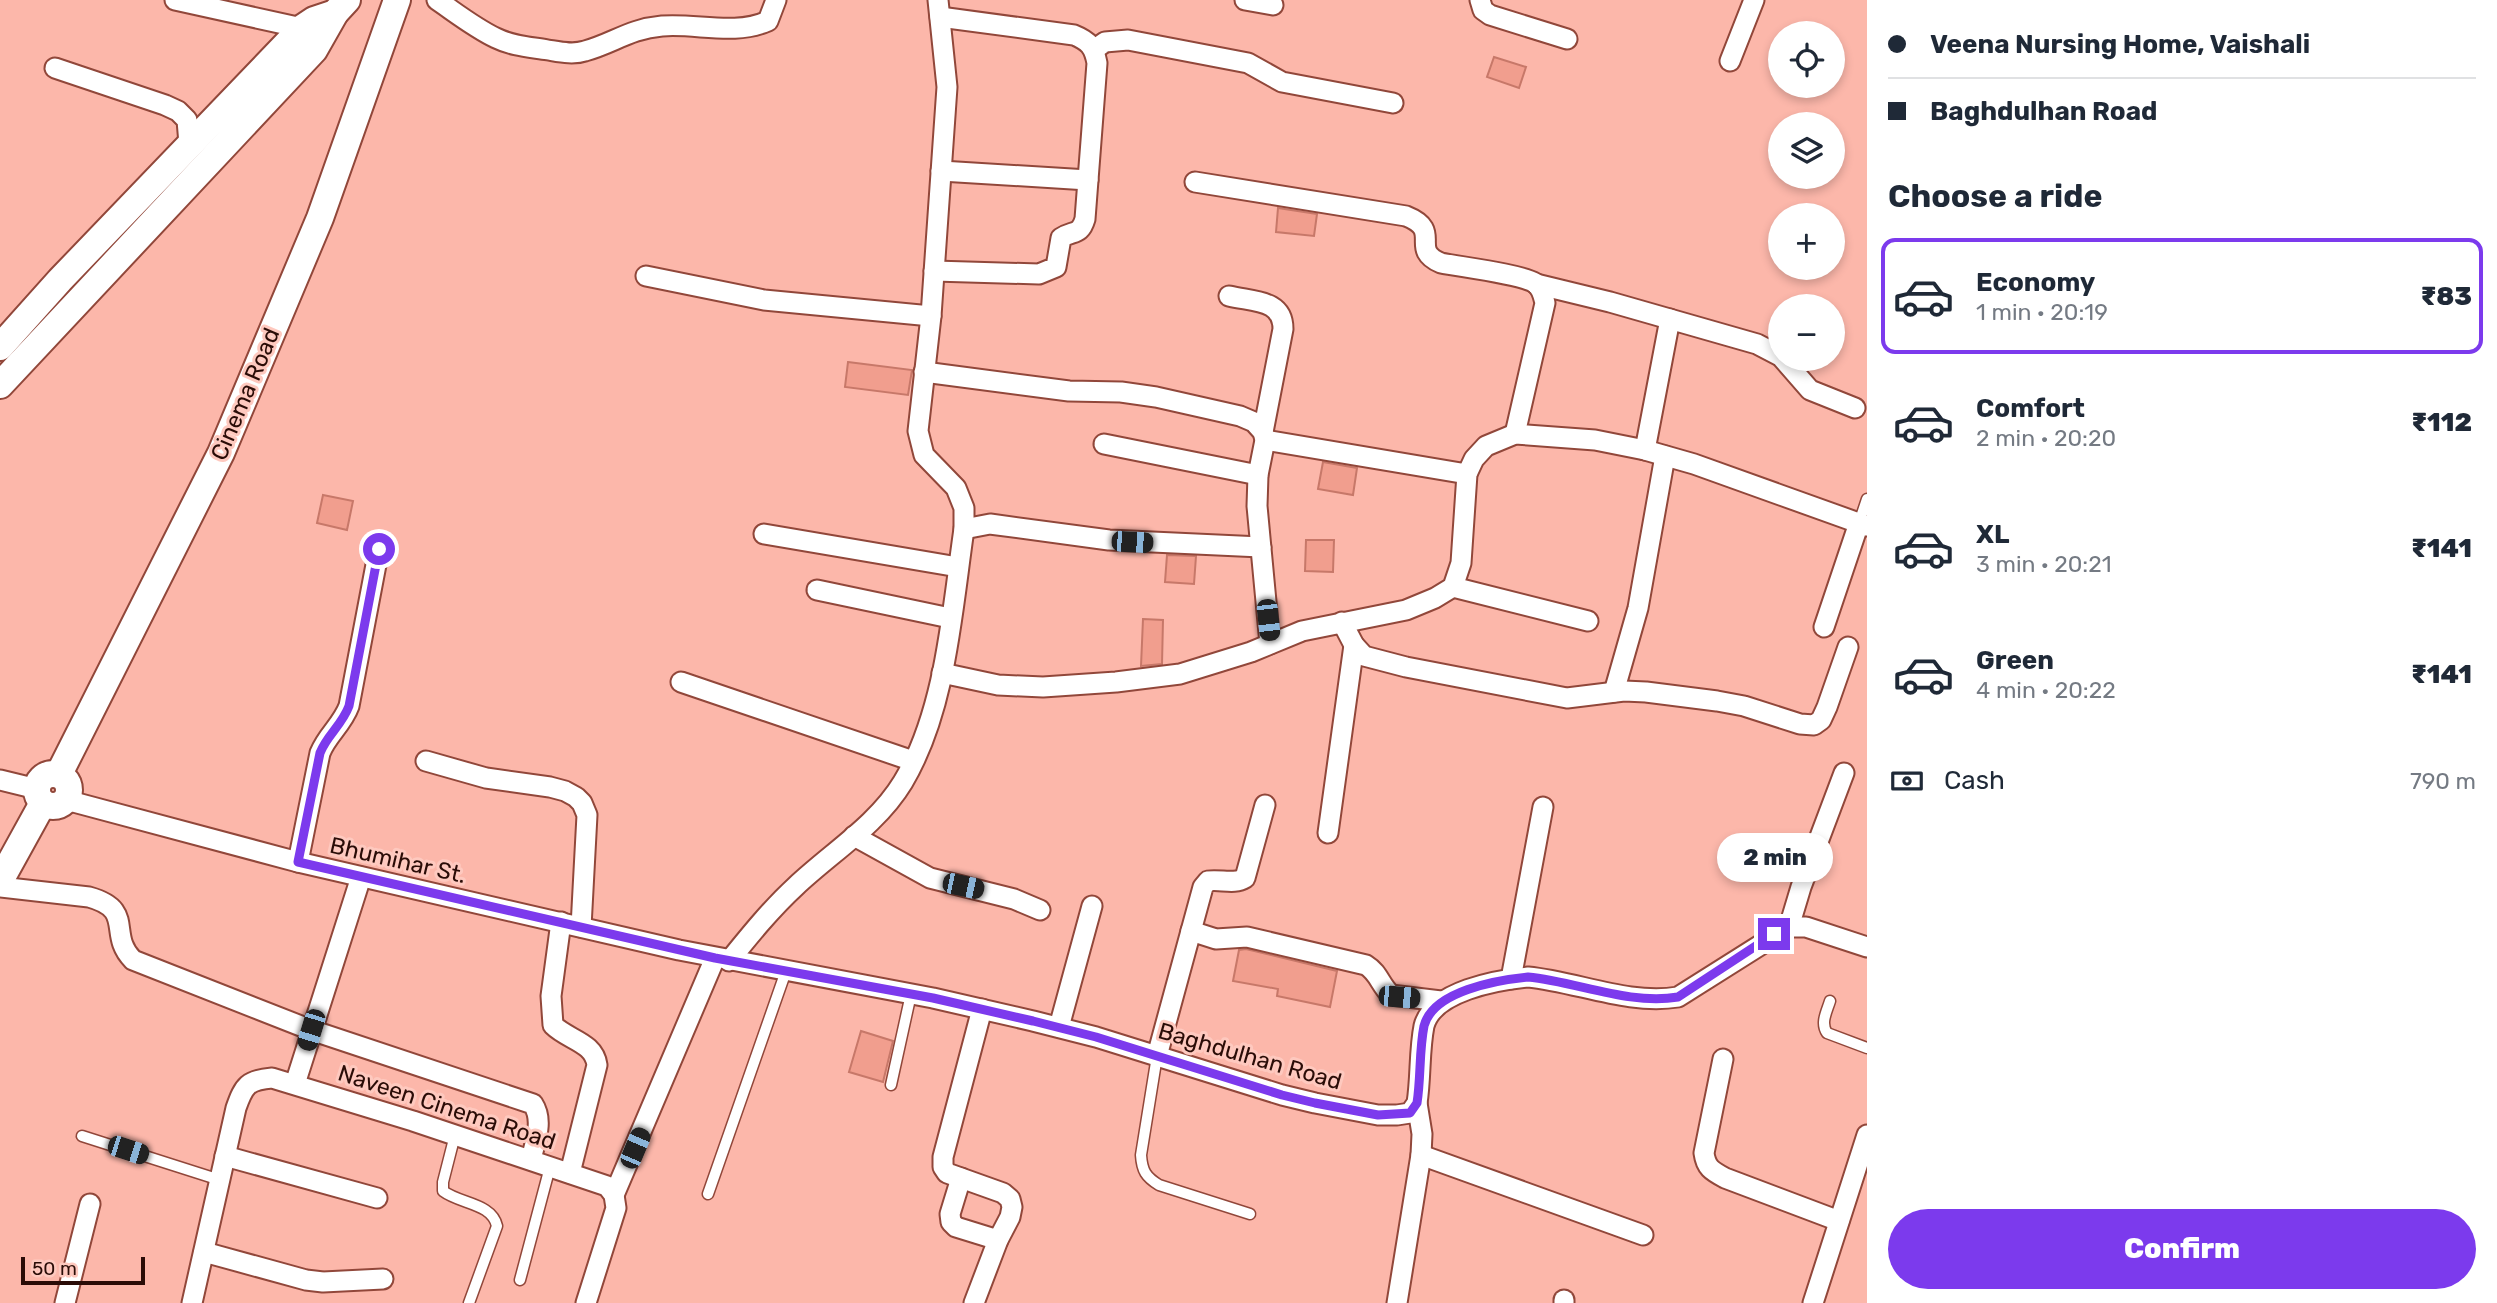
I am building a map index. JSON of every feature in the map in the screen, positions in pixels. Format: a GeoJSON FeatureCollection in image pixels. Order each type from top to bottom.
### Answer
{"type":"FeatureCollection","features":[{"type":"Feature","properties":{"kind":"main road","name":"Cinema Road"},"geometry":{"type":"LineString","coordinates":[[49,797],[70,789],[59,774],[221,453],[320,218],[397,0]]}},
{"type":"Feature","properties":{"kind":"main road"},"geometry":{"type":"LineString","coordinates":[[0,346],[302,28],[341,6]]}},
{"type":"Feature","properties":{"kind":"main road"},"geometry":{"type":"LineString","coordinates":[[0,385],[314,50],[341,6]]}},
{"type":"Feature","properties":{"kind":"main road"},"geometry":{"type":"LineString","coordinates":[[0,881],[49,797]]}},
{"type":"Feature","properties":{"kind":"street"},"geometry":{"type":"LineString","coordinates":[[175,0],[302,28]]}},
{"type":"Feature","properties":{"kind":"street"},"geometry":{"type":"LineString","coordinates":[[437,0],[496,38],[513,44],[572,53],[585,52],[645,28],[735,28],[758,25],[768,21],[776,0]]}},
{"type":"Feature","properties":{"kind":"street"},"geometry":{"type":"LineString","coordinates":[[1245,0],[1273,5]]}},
{"type":"Feature","properties":{"kind":"street"},"geometry":{"type":"LineString","coordinates":[[1480,0],[1483,10],[1490,15],[1567,39]]}},
{"type":"Feature","properties":{"kind":"street"},"geometry":{"type":"LineString","coordinates":[[1730,61],[1754,0]]}},
{"type":"Feature","properties":{"kind":"street"},"geometry":{"type":"LineString","coordinates":[[586,1303],[616,1208],[611,1191],[722,960],[795,886],[854,836],[886,804],[903,782],[928,727],[942,673],[964,529],[964,508],[956,488],[924,455],[918,431],[931,316],[934,271],[947,87],[939,8],[1074,35],[1086,40],[1095,49],[1097,63],[1085,219],[1082,228],[1076,233],[1061,238],[1056,268],[1039,274],[934,271]]}},
{"type":"Feature","properties":{"kind":"street"},"geometry":{"type":"LineString","coordinates":[[1095,49],[1105,42],[1128,40],[1248,63],[1282,82],[1393,103]]}},
{"type":"Feature","properties":{"kind":"street"},"geometry":{"type":"LineString","coordinates":[[55,68],[165,104],[178,111],[187,120],[189,144]]}},
{"type":"Feature","properties":{"kind":"street"},"geometry":{"type":"LineString","coordinates":[[941,171],[1088,180]]}},
{"type":"Feature","properties":{"kind":"street"},"geometry":{"type":"LineString","coordinates":[[1195,182],[1406,216],[1418,221],[1424,228],[1426,252],[1429,258],[1441,263],[1523,279],[1757,344],[1768,350]]}},
{"type":"Feature","properties":{"kind":"street"},"geometry":{"type":"LineString","coordinates":[[646,276],[764,300],[931,316]]}},
{"type":"Feature","properties":{"kind":"street"},"geometry":{"type":"LineString","coordinates":[[1515,433],[1545,303],[1543,292],[1536,284]]}},
{"type":"Feature","properties":{"kind":"street"},"geometry":{"type":"LineString","coordinates":[[1229,296],[1271,306],[1279,310],[1283,318],[1258,475],[1257,506],[1270,644]]}},
{"type":"Feature","properties":{"kind":"street"},"geometry":{"type":"LineString","coordinates":[[1645,450],[1671,319]]}},
{"type":"Feature","properties":{"kind":"street"},"geometry":{"type":"LineString","coordinates":[[1793,371],[1810,390],[1855,408]]}},
{"type":"Feature","properties":{"kind":"street"},"geometry":{"type":"LineString","coordinates":[[924,372],[1069,391],[1121,392],[1156,397],[1240,416],[1254,422],[1264,436],[1467,474]]}},
{"type":"Feature","properties":{"kind":"street"},"geometry":{"type":"LineString","coordinates":[[942,673],[1009,685],[1043,687],[1180,674],[1302,631],[1406,610],[1435,598],[1453,587],[1461,563],[1467,474],[1474,459],[1486,446],[1515,433],[1584,439],[1645,450],[1863,524],[1824,627]]}},
{"type":"Feature","properties":{"kind":"street"},"geometry":{"type":"LineString","coordinates":[[1104,444],[1258,475]]}},
{"type":"Feature","properties":{"kind":"street"},"geometry":{"type":"LineString","coordinates":[[1614,692],[1638,608],[1665,456]]}},
{"type":"Feature","properties":{"kind":"street"},"geometry":{"type":"LineString","coordinates":[[964,529],[989,524],[1109,540],[1261,547]]}},
{"type":"Feature","properties":{"kind":"street"},"geometry":{"type":"LineString","coordinates":[[764,534],[958,568]]}},
{"type":"Feature","properties":{"kind":"street"},"geometry":{"type":"LineString","coordinates":[[298,862],[320,753],[324,741],[344,720],[349,706],[379,549]]}},
{"type":"Feature","properties":{"kind":"street"},"geometry":{"type":"LineString","coordinates":[[1453,587],[1588,621]]}},
{"type":"Feature","properties":{"kind":"street"},"geometry":{"type":"LineString","coordinates":[[817,590],[950,618]]}},
{"type":"Feature","properties":{"kind":"street"},"geometry":{"type":"LineString","coordinates":[[1342,622],[1354,645],[1364,656],[1383,662],[1545,696],[1567,698],[1614,692],[1646,692],[1744,706],[1800,724],[1814,725],[1821,720],[1848,647]]}},
{"type":"Feature","properties":{"kind":"street"},"geometry":{"type":"LineString","coordinates":[[1328,833],[1354,645]]}},
{"type":"Feature","properties":{"kind":"street"},"geometry":{"type":"LineString","coordinates":[[681,682],[913,761]]}},
{"type":"Feature","properties":{"kind":"street"},"geometry":{"type":"LineString","coordinates":[[426,761],[486,778],[550,787],[576,797],[582,803],[587,815],[581,927]]}},
{"type":"Feature","properties":{"kind":"street"},"geometry":{"type":"LineString","coordinates":[[1789,927],[1801,887],[1844,773]]}},
{"type":"Feature","properties":{"kind":"street","name":"Bhumihar St."},"geometry":{"type":"LineString","coordinates":[[0,780],[49,797],[298,862],[679,950]]}},
{"type":"Feature","properties":{"kind":"street"},"geometry":{"type":"LineString","coordinates":[[1157,1056],[1203,887],[1208,881],[1238,882],[1245,878],[1265,805]]}},
{"type":"Feature","properties":{"kind":"street"},"geometry":{"type":"LineString","coordinates":[[1511,979],[1543,807]]}},
{"type":"Feature","properties":{"kind":"street"},"geometry":{"type":"LineString","coordinates":[[854,836],[930,878],[1014,899],[1040,910]]}},
{"type":"Feature","properties":{"kind":"street"},"geometry":{"type":"LineString","coordinates":[[295,1084],[362,877]]}},
{"type":"Feature","properties":{"kind":"street"},"geometry":{"type":"LineString","coordinates":[[0,887],[104,901],[113,906],[118,918],[122,945],[125,953],[133,960],[311,1030],[533,1104],[540,1120],[531,1160]]}},
{"type":"Feature","properties":{"kind":"street"},"geometry":{"type":"LineString","coordinates":[[1059,1027],[1092,906]]}},
{"type":"Feature","properties":{"kind":"street"},"geometry":{"type":"LineString","coordinates":[[561,922],[551,996],[553,1025],[562,1034],[589,1047],[596,1057],[597,1065],[570,1173]]}},
{"type":"Feature","properties":{"kind":"street"},"geometry":{"type":"LineString","coordinates":[[1397,1303],[1421,1155],[1422,1135],[1417,1103],[1424,1026],[1431,1011],[1441,1001],[1455,994],[1528,977],[1640,998],[1660,1000],[1678,997],[1789,927],[1806,927],[1867,947]]}},
{"type":"Feature","properties":{"kind":"street"},"geometry":{"type":"LineString","coordinates":[[1191,931],[1216,939],[1247,937],[1366,965],[1375,970],[1391,995],[1441,1001]]}},
{"type":"Feature","properties":{"kind":"street","name":"Baghdulhan Road"},"geometry":{"type":"LineString","coordinates":[[679,950],[911,994],[1059,1027],[1282,1095],[1366,1112],[1397,1115],[1410,1113],[1417,1103]]}},
{"type":"Feature","properties":{"kind":"street"},"geometry":{"type":"LineString","coordinates":[[974,1303],[1012,1207],[1010,1199],[1003,1193],[947,1173],[943,1167],[943,1157],[982,1009]]}},
{"type":"Feature","properties":{"kind":"street"},"geometry":{"type":"LineString","coordinates":[[1723,1059],[1704,1153],[1706,1164],[1711,1171],[1839,1221]]}},
{"type":"Feature","properties":{"kind":"street","name":"Naveen Cinema Road"},"geometry":{"type":"LineString","coordinates":[[192,1303],[242,1091],[255,1080],[272,1078],[295,1084],[550,1166],[611,1191]]}},
{"type":"Feature","properties":{"kind":"street"},"geometry":{"type":"LineString","coordinates":[[1813,1303],[1867,1135]]}},
{"type":"Feature","properties":{"kind":"street"},"geometry":{"type":"LineString","coordinates":[[1421,1155],[1643,1236]]}},
{"type":"Feature","properties":{"kind":"street"},"geometry":{"type":"LineString","coordinates":[[225,1156],[377,1198]]}},
{"type":"Feature","properties":{"kind":"street"},"geometry":{"type":"LineString","coordinates":[[961,1178],[950,1214],[951,1222],[956,1227],[998,1240]]}},
{"type":"Feature","properties":{"kind":"street"},"geometry":{"type":"LineString","coordinates":[[65,1303],[90,1205]]}},
{"type":"Feature","properties":{"kind":"street"},"geometry":{"type":"LineString","coordinates":[[204,1252],[306,1280],[323,1282],[383,1279]]}},
{"type":"Feature","properties":{"kind":"lane"},"geometry":{"type":"LineString","coordinates":[[1863,524],[1867,499]]}},
{"type":"Feature","properties":{"kind":"lane"},"geometry":{"type":"LineString","coordinates":[[708,1195],[786,971]]}},
{"type":"Feature","properties":{"kind":"lane"},"geometry":{"type":"LineString","coordinates":[[891,1085],[911,994]]}},
{"type":"Feature","properties":{"kind":"lane"},"geometry":{"type":"LineString","coordinates":[[1830,1000],[1823,1028],[1827,1033],[1867,1048]]}},
{"type":"Feature","properties":{"kind":"lane"},"geometry":{"type":"LineString","coordinates":[[1157,1056],[1141,1156],[1142,1168],[1147,1178],[1159,1185],[1250,1214]]}},
{"type":"Feature","properties":{"kind":"lane"},"geometry":{"type":"LineString","coordinates":[[455,1135],[443,1191],[452,1198],[487,1210],[495,1216],[497,1226],[469,1303]]}},
{"type":"Feature","properties":{"kind":"lane"},"geometry":{"type":"LineString","coordinates":[[82,1136],[220,1180]]}},
{"type":"Feature","properties":{"kind":"lane"},"geometry":{"type":"LineString","coordinates":[[520,1280],[550,1166]]}},
{"type":"Feature","properties":{"kind":"building"},"geometry":{"type":"Polygon","coordinates":[[[1494,57],[1526,67],[1519,88],[1487,77],[1494,57]]]}},
{"type":"Feature","properties":{"kind":"building"},"geometry":{"type":"Polygon","coordinates":[[[1278,208],[1317,214],[1314,236],[1276,232],[1278,208]]]}},
{"type":"Feature","properties":{"kind":"building"},"geometry":{"type":"Polygon","coordinates":[[[848,362],[912,370],[908,395],[845,387],[848,362]]]}},
{"type":"Feature","properties":{"kind":"building"},"geometry":{"type":"Polygon","coordinates":[[[1323,462],[1357,468],[1353,495],[1318,489],[1323,462]]]}},
{"type":"Feature","properties":{"kind":"building"},"geometry":{"type":"Polygon","coordinates":[[[323,495],[353,501],[347,530],[317,523],[323,495]]]}},
{"type":"Feature","properties":{"kind":"building"},"geometry":{"type":"Polygon","coordinates":[[[1306,540],[1334,540],[1333,572],[1305,571],[1306,540]]]}},
{"type":"Feature","properties":{"kind":"building"},"geometry":{"type":"Polygon","coordinates":[[[1167,555],[1196,556],[1194,584],[1165,582],[1167,555]]]}},
{"type":"Feature","properties":{"kind":"building"},"geometry":{"type":"Polygon","coordinates":[[[1143,619],[1163,620],[1162,664],[1141,666],[1143,619]]]}},
{"type":"Feature","properties":{"kind":"building"},"geometry":{"type":"Polygon","coordinates":[[[1246,949],[1337,971],[1330,1007],[1277,996],[1278,989],[1233,981],[1239,950],[1246,949]]]}},
{"type":"Feature","properties":{"kind":"building"},"geometry":{"type":"Polygon","coordinates":[[[861,1031],[893,1041],[883,1082],[849,1072],[861,1031]]]}},
{"type":"Feature","properties":{"kind":"route"},"geometry":{"type":"LineString","coordinates":[[379,549],[349,706],[344,720],[324,741],[320,753],[298,862],[715,958],[933,998],[1033,1021],[1096,1037],[1282,1095],[1378,1115],[1410,1113],[1417,1103],[1424,1026],[1431,1011],[1441,1001],[1455,994],[1528,977],[1640,998],[1660,1000],[1678,997],[1774,934]]}}]}
